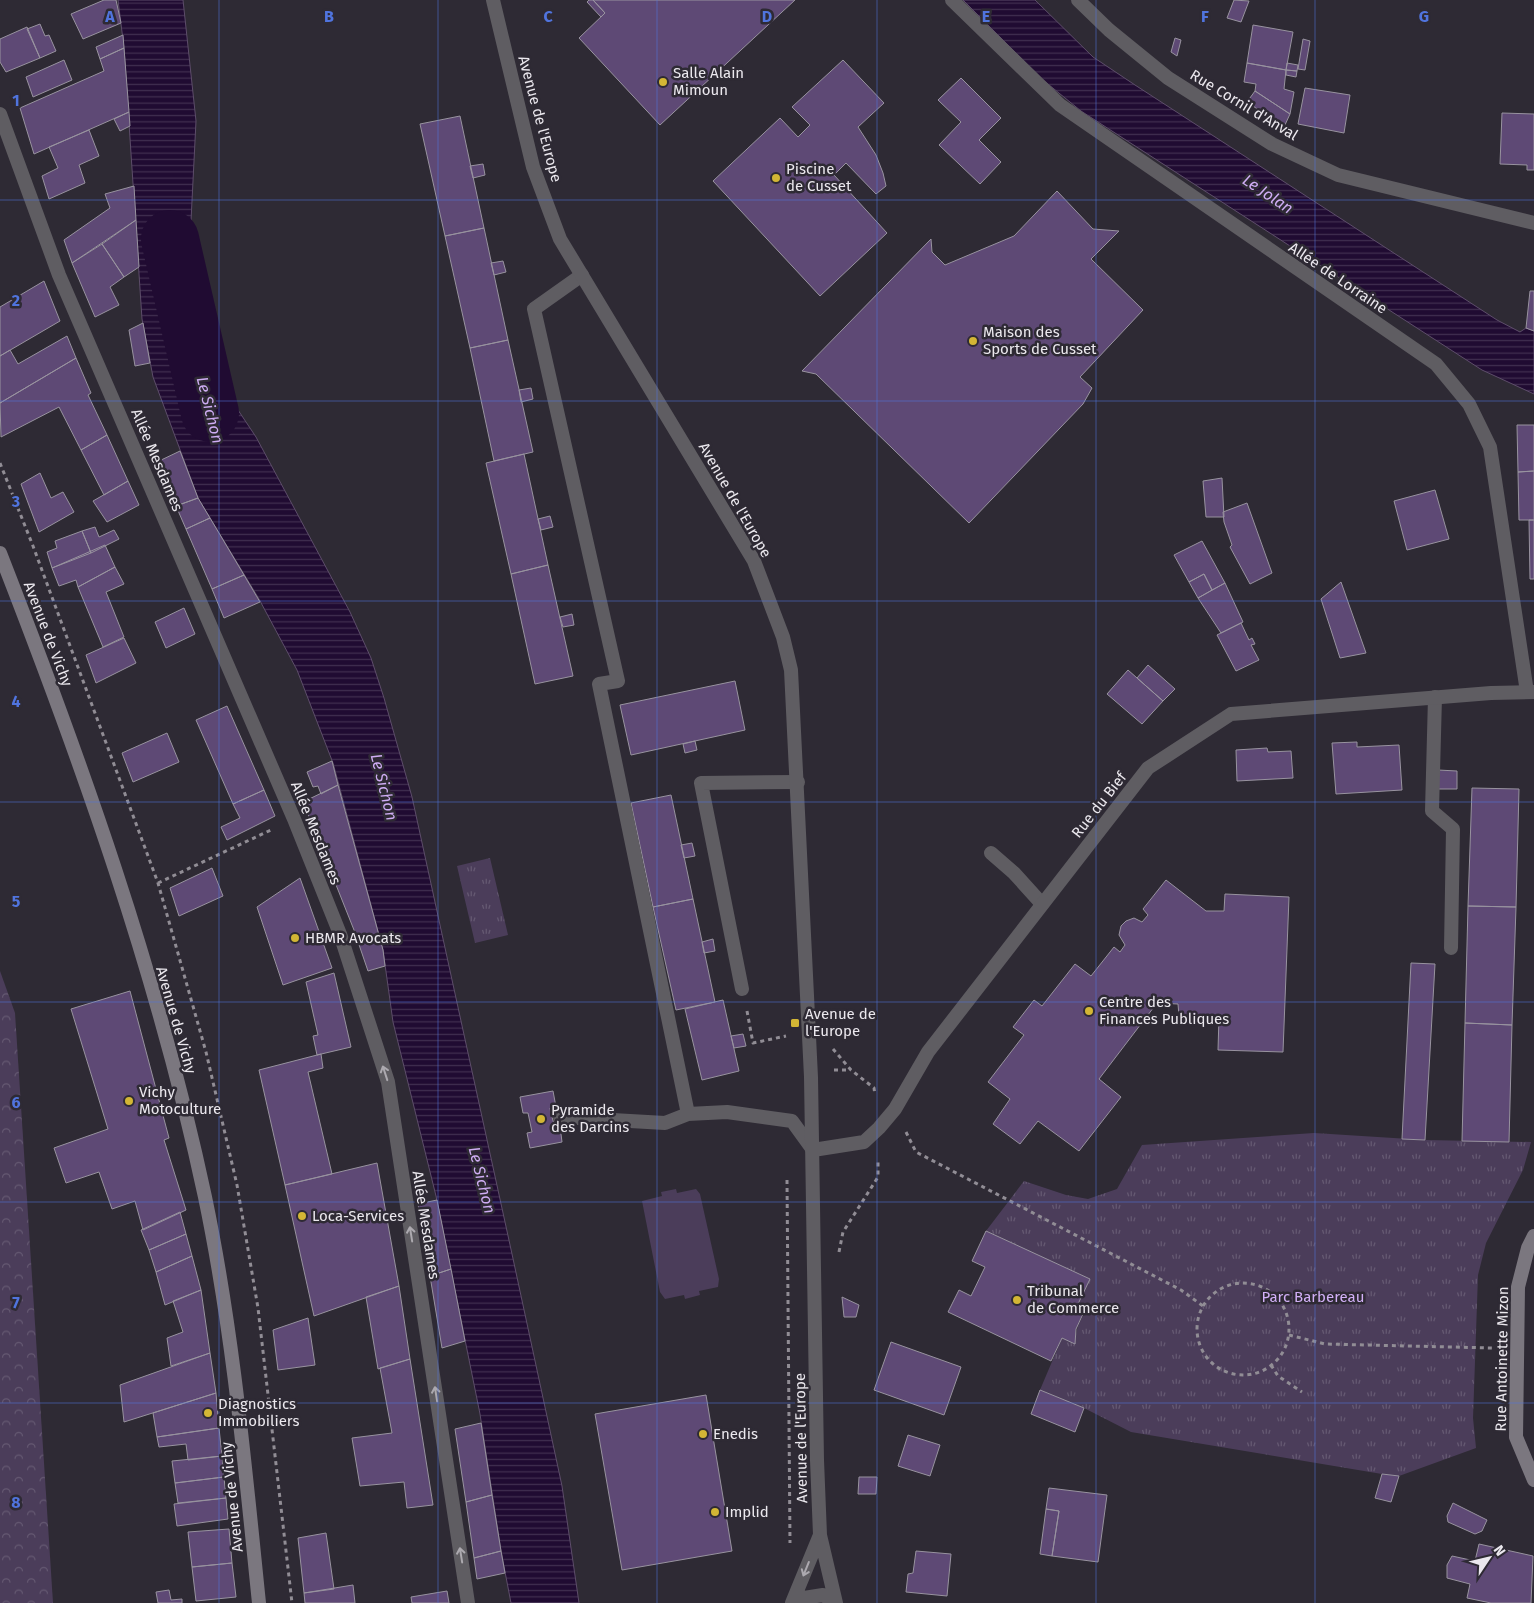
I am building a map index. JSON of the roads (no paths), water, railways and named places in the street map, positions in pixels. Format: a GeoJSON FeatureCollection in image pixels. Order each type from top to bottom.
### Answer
{"type":"FeatureCollection","features":[{"type":"Feature","properties":{"kind":"main road","name":"Avenue de Vichy"},"geometry":{"type":"LineString","coordinates":[[0,553],[79,763],[114,865],[172,1061],[205,1198],[225,1314],[240,1421],[259,1603]]}},
{"type":"Feature","properties":{"kind":"main road","name":"Rue Antoinette Mizon"},"geometry":{"type":"LineString","coordinates":[[1534,1236],[1528,1248],[1518,1287],[1516,1437],[1534,1480]]}},
{"type":"Feature","properties":{"kind":"street","name":"Avenue de l'Europe"},"geometry":{"type":"LineString","coordinates":[[493,0],[533,167],[560,240],[754,561],[783,638],[791,670],[798,782],[813,1150],[817,1460],[820,1535],[836,1603]]}},
{"type":"Feature","properties":{"kind":"street","name":"Allée de Lorraine"},"geometry":{"type":"LineString","coordinates":[[952,0],[1060,105],[1436,364],[1468,404],[1490,447],[1531,692]]}},
{"type":"Feature","properties":{"kind":"street","name":"Rue Cornil d'Anval"},"geometry":{"type":"LineString","coordinates":[[1078,0],[1109,30],[1168,78],[1272,144],[1338,175],[1534,223]]}},
{"type":"Feature","properties":{"kind":"street","name":"Allée Mesdames"},"geometry":{"type":"LineString","coordinates":[[0,114],[59,275],[294,819],[340,934],[388,1082],[468,1603]]}},
{"type":"Feature","properties":{"kind":"street"},"geometry":{"type":"LineString","coordinates":[[582,275],[534,309],[618,681],[599,684],[688,1114]]}},
{"type":"Feature","properties":{"kind":"street","name":"Rue du Bief"},"geometry":{"type":"LineString","coordinates":[[813,1150],[864,1142],[879,1128],[895,1109],[928,1052],[1148,768],[1231,714],[1435,697],[1531,692]]}},
{"type":"Feature","properties":{"kind":"street"},"geometry":{"type":"LineString","coordinates":[[1435,697],[1432,811],[1453,829],[1451,948]]}},
{"type":"Feature","properties":{"kind":"street"},"geometry":{"type":"LineString","coordinates":[[742,989],[701,783],[798,782]]}},
{"type":"Feature","properties":{"kind":"street"},"geometry":{"type":"LineString","coordinates":[[991,853],[1014,873],[1042,904]]}},
{"type":"Feature","properties":{"kind":"street"},"geometry":{"type":"LineString","coordinates":[[560,1117],[665,1123],[688,1114],[727,1112],[792,1120],[813,1150]]}},
{"type":"Feature","properties":{"kind":"street","name":"Avenue de l'Europe"},"geometry":{"type":"LineString","coordinates":[[792,1603],[820,1535]]}},
{"type":"Feature","properties":{"kind":"street"},"geometry":{"type":"LineString","coordinates":[[796,1603],[804,1598],[823,1595],[836,1603]]}},
{"type":"Feature","properties":{"kind":"water"},"geometry":{"type":"Polygon","coordinates":[[[118,0],[183,0],[196,121],[187,301],[189,327],[200,353],[256,437],[350,612],[371,658],[384,698],[412,797],[562,1486],[579,1603],[511,1603],[480,1414],[436,1196],[393,1022],[383,950],[333,763],[297,670],[259,599],[198,498],[153,377],[142,319],[124,48],[118,0]]]}},
{"type":"Feature","properties":{"kind":"water","name":"Le Jolan"},"geometry":{"type":"Polygon","coordinates":[[[963,0],[1035,0],[1093,57],[1135,85],[1497,320],[1520,332],[1526,328],[1534,331],[1534,394],[1482,370],[1081,111],[1043,80],[963,0]]]}},
{"type":"Feature","properties":{"kind":"waterway","name":"Le Sichon"},"geometry":{"type":"LineString","coordinates":[[170,239],[210,413]]}},
{"type":"Feature","properties":{"kind":"place","name":"Salle Alain Mimoun"},"geometry":{"type":"Point","coordinates":[663,82]}},
{"type":"Feature","properties":{"kind":"place","name":"Piscine de Cusset"},"geometry":{"type":"Point","coordinates":[776,178]}},
{"type":"Feature","properties":{"kind":"place","name":"Maison des Sports de Cusset"},"geometry":{"type":"Point","coordinates":[973,341]}},
{"type":"Feature","properties":{"kind":"place","name":"HBMR Avocats"},"geometry":{"type":"Point","coordinates":[295,938]}},
{"type":"Feature","properties":{"kind":"place","name":"Centre des Finances Publiques"},"geometry":{"type":"Point","coordinates":[1089,1011]}},
{"type":"Feature","properties":{"kind":"place","name":"Avenue de l'Europe"},"geometry":{"type":"Point","coordinates":[795,1023]}},
{"type":"Feature","properties":{"kind":"place","name":"Vichy Motoculture"},"geometry":{"type":"Point","coordinates":[129,1101]}},
{"type":"Feature","properties":{"kind":"place","name":"Pyramide des Darcins"},"geometry":{"type":"Point","coordinates":[541,1119]}},
{"type":"Feature","properties":{"kind":"place","name":"Loca-Services"},"geometry":{"type":"Point","coordinates":[302,1216]}},
{"type":"Feature","properties":{"kind":"place","name":"Tribunal de Commerce"},"geometry":{"type":"Point","coordinates":[1017,1300]}},
{"type":"Feature","properties":{"kind":"place","name":"Diagnostics Immobiliers"},"geometry":{"type":"Point","coordinates":[208,1413]}},
{"type":"Feature","properties":{"kind":"place","name":"Enedis"},"geometry":{"type":"Point","coordinates":[703,1434]}},
{"type":"Feature","properties":{"kind":"place","name":"Implid"},"geometry":{"type":"Point","coordinates":[715,1512]}},
{"type":"Feature","properties":{"kind":"park label","name":"Parc Barbereau"},"geometry":{"type":"Point","coordinates":[1313,1297]}}]}
